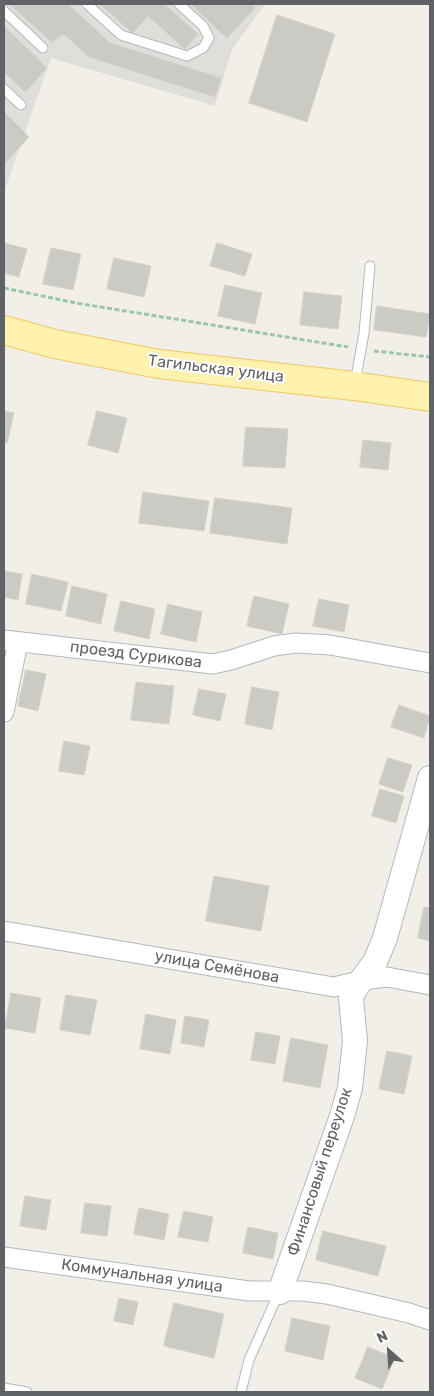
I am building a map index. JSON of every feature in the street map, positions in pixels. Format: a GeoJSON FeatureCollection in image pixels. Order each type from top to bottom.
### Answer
{"type":"FeatureCollection","features":[{"type":"Feature","properties":{"kind":"main road","name":"Тагильская улица"},"geometry":{"type":"LineString","coordinates":[[4,330],[55,344],[158,364],[354,386],[430,397]]}},
{"type":"Feature","properties":{"kind":"street","name":"проезд Сурикова"},"geometry":{"type":"LineString","coordinates":[[4,712],[11,641],[213,664],[274,646],[296,643],[330,645],[430,663]]}},
{"type":"Feature","properties":{"kind":"street","name":"Финансовый переулок"},"geometry":{"type":"LineString","coordinates":[[280,1292],[342,1116],[350,1088],[355,1041],[351,998],[355,989],[375,962],[385,938],[430,778]]}},
{"type":"Feature","properties":{"kind":"street","name":"улица Семёнова"},"geometry":{"type":"LineString","coordinates":[[4,931],[334,987],[363,980],[387,977],[430,985]]}},
{"type":"Feature","properties":{"kind":"street","name":"Коммунальная улица"},"geometry":{"type":"LineString","coordinates":[[4,1257],[248,1291],[303,1291],[327,1294],[410,1312],[430,1320]]}},
{"type":"Feature","properties":{"kind":"lane"},"geometry":{"type":"LineString","coordinates":[[86,4],[121,35],[187,56],[203,48],[209,38],[203,26],[179,4]]}},
{"type":"Feature","properties":{"kind":"lane"},"geometry":{"type":"LineString","coordinates":[[4,11],[43,48]]}},
{"type":"Feature","properties":{"kind":"lane"},"geometry":{"type":"LineString","coordinates":[[4,89],[21,105]]}},
{"type":"Feature","properties":{"kind":"lane"},"geometry":{"type":"LineString","coordinates":[[354,386],[361,349],[370,266]]}},
{"type":"Feature","properties":{"kind":"lane","name":"Финансовый переулок"},"geometry":{"type":"LineString","coordinates":[[241,1392],[249,1360],[280,1292]]}},
{"type":"Feature","properties":{"kind":"lane"},"geometry":{"type":"LineString","coordinates":[[4,1388],[26,1392]]}},
{"type":"Feature","properties":{"kind":"path"},"geometry":{"type":"LineString","coordinates":[[4,288],[76,303],[361,349],[430,358]]}},
{"type":"Feature","properties":{"kind":"shaded area"},"geometry":{"type":"Polygon","coordinates":[[[4,4],[265,4],[232,49],[215,106],[51,58],[4,192],[4,4]]]}},
{"type":"Feature","properties":{"kind":"building"},"geometry":{"type":"Polygon","coordinates":[[[10,4],[68,4],[110,43],[221,78],[215,97],[89,57],[64,34],[52,42],[10,4]]]}},
{"type":"Feature","properties":{"kind":"building"},"geometry":{"type":"Polygon","coordinates":[[[100,4],[164,4],[198,34],[185,49],[148,16],[133,33],[100,4]]]}},
{"type":"Feature","properties":{"kind":"building"},"geometry":{"type":"Polygon","coordinates":[[[191,4],[250,4],[255,8],[227,38],[191,4]]]}},
{"type":"Feature","properties":{"kind":"building"},"geometry":{"type":"Polygon","coordinates":[[[277,15],[335,34],[307,122],[249,103],[277,15]]]}},
{"type":"Feature","properties":{"kind":"building"},"geometry":{"type":"Polygon","coordinates":[[[4,26],[47,68],[25,92],[4,72],[4,26]]]}},
{"type":"Feature","properties":{"kind":"building"},"geometry":{"type":"Polygon","coordinates":[[[4,112],[29,137],[4,164],[4,112]]]}},
{"type":"Feature","properties":{"kind":"building"},"geometry":{"type":"Polygon","coordinates":[[[4,243],[27,249],[19,277],[4,273],[4,243]]]}},
{"type":"Feature","properties":{"kind":"building"},"geometry":{"type":"Polygon","coordinates":[[[217,243],[252,254],[245,276],[210,266],[217,243]]]}},
{"type":"Feature","properties":{"kind":"building"},"geometry":{"type":"Polygon","coordinates":[[[51,248],[81,254],[73,290],[43,284],[51,248]]]}},
{"type":"Feature","properties":{"kind":"building"},"geometry":{"type":"Polygon","coordinates":[[[114,258],[151,266],[144,297],[107,289],[114,258]]]}},
{"type":"Feature","properties":{"kind":"building"},"geometry":{"type":"Polygon","coordinates":[[[225,285],[262,293],[255,324],[218,316],[225,285]]]}},
{"type":"Feature","properties":{"kind":"building"},"geometry":{"type":"Polygon","coordinates":[[[304,292],[342,296],[338,329],[300,325],[304,292]]]}},
{"type":"Feature","properties":{"kind":"building"},"geometry":{"type":"Polygon","coordinates":[[[377,306],[430,314],[426,337],[374,330],[377,306]]]}},
{"type":"Feature","properties":{"kind":"building"},"geometry":{"type":"Polygon","coordinates":[[[4,411],[14,413],[7,443],[4,442],[4,411]]]}},
{"type":"Feature","properties":{"kind":"building"},"geometry":{"type":"Polygon","coordinates":[[[97,411],[127,418],[118,453],[88,445],[97,411]]]}},
{"type":"Feature","properties":{"kind":"building"},"geometry":{"type":"Polygon","coordinates":[[[246,427],[288,429],[285,468],[243,466],[246,427]]]}},
{"type":"Feature","properties":{"kind":"building"},"geometry":{"type":"Polygon","coordinates":[[[363,440],[391,443],[388,470],[360,467],[363,440]]]}},
{"type":"Feature","properties":{"kind":"building"},"geometry":{"type":"Polygon","coordinates":[[[143,492],[209,501],[204,531],[139,523],[143,492]]]}},
{"type":"Feature","properties":{"kind":"building"},"geometry":{"type":"Polygon","coordinates":[[[215,498],[292,508],[287,544],[210,533],[215,498]]]}},
{"type":"Feature","properties":{"kind":"building"},"geometry":{"type":"Polygon","coordinates":[[[4,571],[22,574],[18,600],[4,597],[4,571]]]}},
{"type":"Feature","properties":{"kind":"building"},"geometry":{"type":"Polygon","coordinates":[[[32,574],[68,582],[61,611],[26,604],[32,574]]]}},
{"type":"Feature","properties":{"kind":"building"},"geometry":{"type":"Polygon","coordinates":[[[72,586],[107,594],[101,624],[66,616],[72,586]]]}},
{"type":"Feature","properties":{"kind":"building"},"geometry":{"type":"Polygon","coordinates":[[[254,596],[289,604],[282,634],[247,626],[254,596]]]}},
{"type":"Feature","properties":{"kind":"building"},"geometry":{"type":"Polygon","coordinates":[[[319,599],[349,605],[344,632],[313,626],[319,599]]]}},
{"type":"Feature","properties":{"kind":"building"},"geometry":{"type":"Polygon","coordinates":[[[121,601],[155,609],[149,639],[114,631],[121,601]]]}},
{"type":"Feature","properties":{"kind":"building"},"geometry":{"type":"Polygon","coordinates":[[[168,604],[202,612],[196,642],[161,634],[168,604]]]}},
{"type":"Feature","properties":{"kind":"building"},"geometry":{"type":"Polygon","coordinates":[[[26,670],[46,674],[38,711],[18,706],[26,670]]]}},
{"type":"Feature","properties":{"kind":"building"},"geometry":{"type":"Polygon","coordinates":[[[136,682],[174,686],[169,724],[131,720],[136,682]]]}},
{"type":"Feature","properties":{"kind":"building"},"geometry":{"type":"Polygon","coordinates":[[[252,687],[279,692],[272,730],[245,724],[252,687]]]}},
{"type":"Feature","properties":{"kind":"building"},"geometry":{"type":"Polygon","coordinates":[[[199,689],[226,694],[220,721],[193,715],[199,689]]]}},
{"type":"Feature","properties":{"kind":"building"},"geometry":{"type":"Polygon","coordinates":[[[399,705],[430,716],[424,738],[391,727],[399,705]]]}},
{"type":"Feature","properties":{"kind":"building"},"geometry":{"type":"Polygon","coordinates":[[[64,741],[90,746],[84,775],[59,771],[64,741]]]}},
{"type":"Feature","properties":{"kind":"building"},"geometry":{"type":"Polygon","coordinates":[[[388,758],[412,765],[403,792],[379,784],[388,758]]]}},
{"type":"Feature","properties":{"kind":"building"},"geometry":{"type":"Polygon","coordinates":[[[380,789],[404,796],[396,823],[372,816],[380,789]]]}},
{"type":"Feature","properties":{"kind":"building"},"geometry":{"type":"Polygon","coordinates":[[[214,876],[269,886],[261,931],[206,921],[214,876]]]}},
{"type":"Feature","properties":{"kind":"building"},"geometry":{"type":"Polygon","coordinates":[[[424,907],[430,908],[430,941],[418,938],[424,907]]]}},
{"type":"Feature","properties":{"kind":"building"},"geometry":{"type":"Polygon","coordinates":[[[11,993],[41,998],[35,1033],[5,1028],[11,993]]]}},
{"type":"Feature","properties":{"kind":"building"},"geometry":{"type":"Polygon","coordinates":[[[66,995],[97,1000],[90,1035],[60,1030],[66,995]]]}},
{"type":"Feature","properties":{"kind":"building"},"geometry":{"type":"Polygon","coordinates":[[[146,1014],[176,1020],[170,1054],[140,1049],[146,1014]]]}},
{"type":"Feature","properties":{"kind":"building"},"geometry":{"type":"Polygon","coordinates":[[[185,1016],[209,1020],[204,1047],[181,1043],[185,1016]]]}},
{"type":"Feature","properties":{"kind":"building"},"geometry":{"type":"Polygon","coordinates":[[[256,1032],[280,1036],[275,1064],[251,1060],[256,1032]]]}},
{"type":"Feature","properties":{"kind":"building"},"geometry":{"type":"Polygon","coordinates":[[[291,1038],[328,1045],[320,1088],[283,1081],[291,1038]]]}},
{"type":"Feature","properties":{"kind":"building"},"geometry":{"type":"Polygon","coordinates":[[[387,1051],[412,1056],[404,1094],[379,1089],[387,1051]]]}},
{"type":"Feature","properties":{"kind":"building"},"geometry":{"type":"Polygon","coordinates":[[[25,1196],[51,1200],[46,1230],[20,1226],[25,1196]]]}},
{"type":"Feature","properties":{"kind":"building"},"geometry":{"type":"Polygon","coordinates":[[[85,1203],[111,1206],[107,1236],[81,1233],[85,1203]]]}},
{"type":"Feature","properties":{"kind":"building"},"geometry":{"type":"Polygon","coordinates":[[[139,1208],[169,1214],[164,1240],[134,1234],[139,1208]]]}},
{"type":"Feature","properties":{"kind":"building"},"geometry":{"type":"Polygon","coordinates":[[[184,1211],[213,1217],[208,1242],[178,1237],[184,1211]]]}},
{"type":"Feature","properties":{"kind":"building"},"geometry":{"type":"Polygon","coordinates":[[[248,1227],[278,1233],[273,1259],[243,1253],[248,1227]]]}},
{"type":"Feature","properties":{"kind":"building"},"geometry":{"type":"Polygon","coordinates":[[[323,1231],[386,1246],[378,1276],[316,1260],[323,1231]]]}},
{"type":"Feature","properties":{"kind":"building"},"geometry":{"type":"Polygon","coordinates":[[[119,1298],[138,1302],[133,1325],[114,1321],[119,1298]]]}},
{"type":"Feature","properties":{"kind":"building"},"geometry":{"type":"Polygon","coordinates":[[[174,1303],[224,1314],[214,1358],[164,1346],[174,1303]]]}},
{"type":"Feature","properties":{"kind":"building"},"geometry":{"type":"Polygon","coordinates":[[[292,1318],[330,1326],[323,1360],[285,1351],[292,1318]]]}},
{"type":"Feature","properties":{"kind":"building"},"geometry":{"type":"Polygon","coordinates":[[[368,1347],[395,1358],[382,1389],[355,1378],[368,1347]]]}}]}
